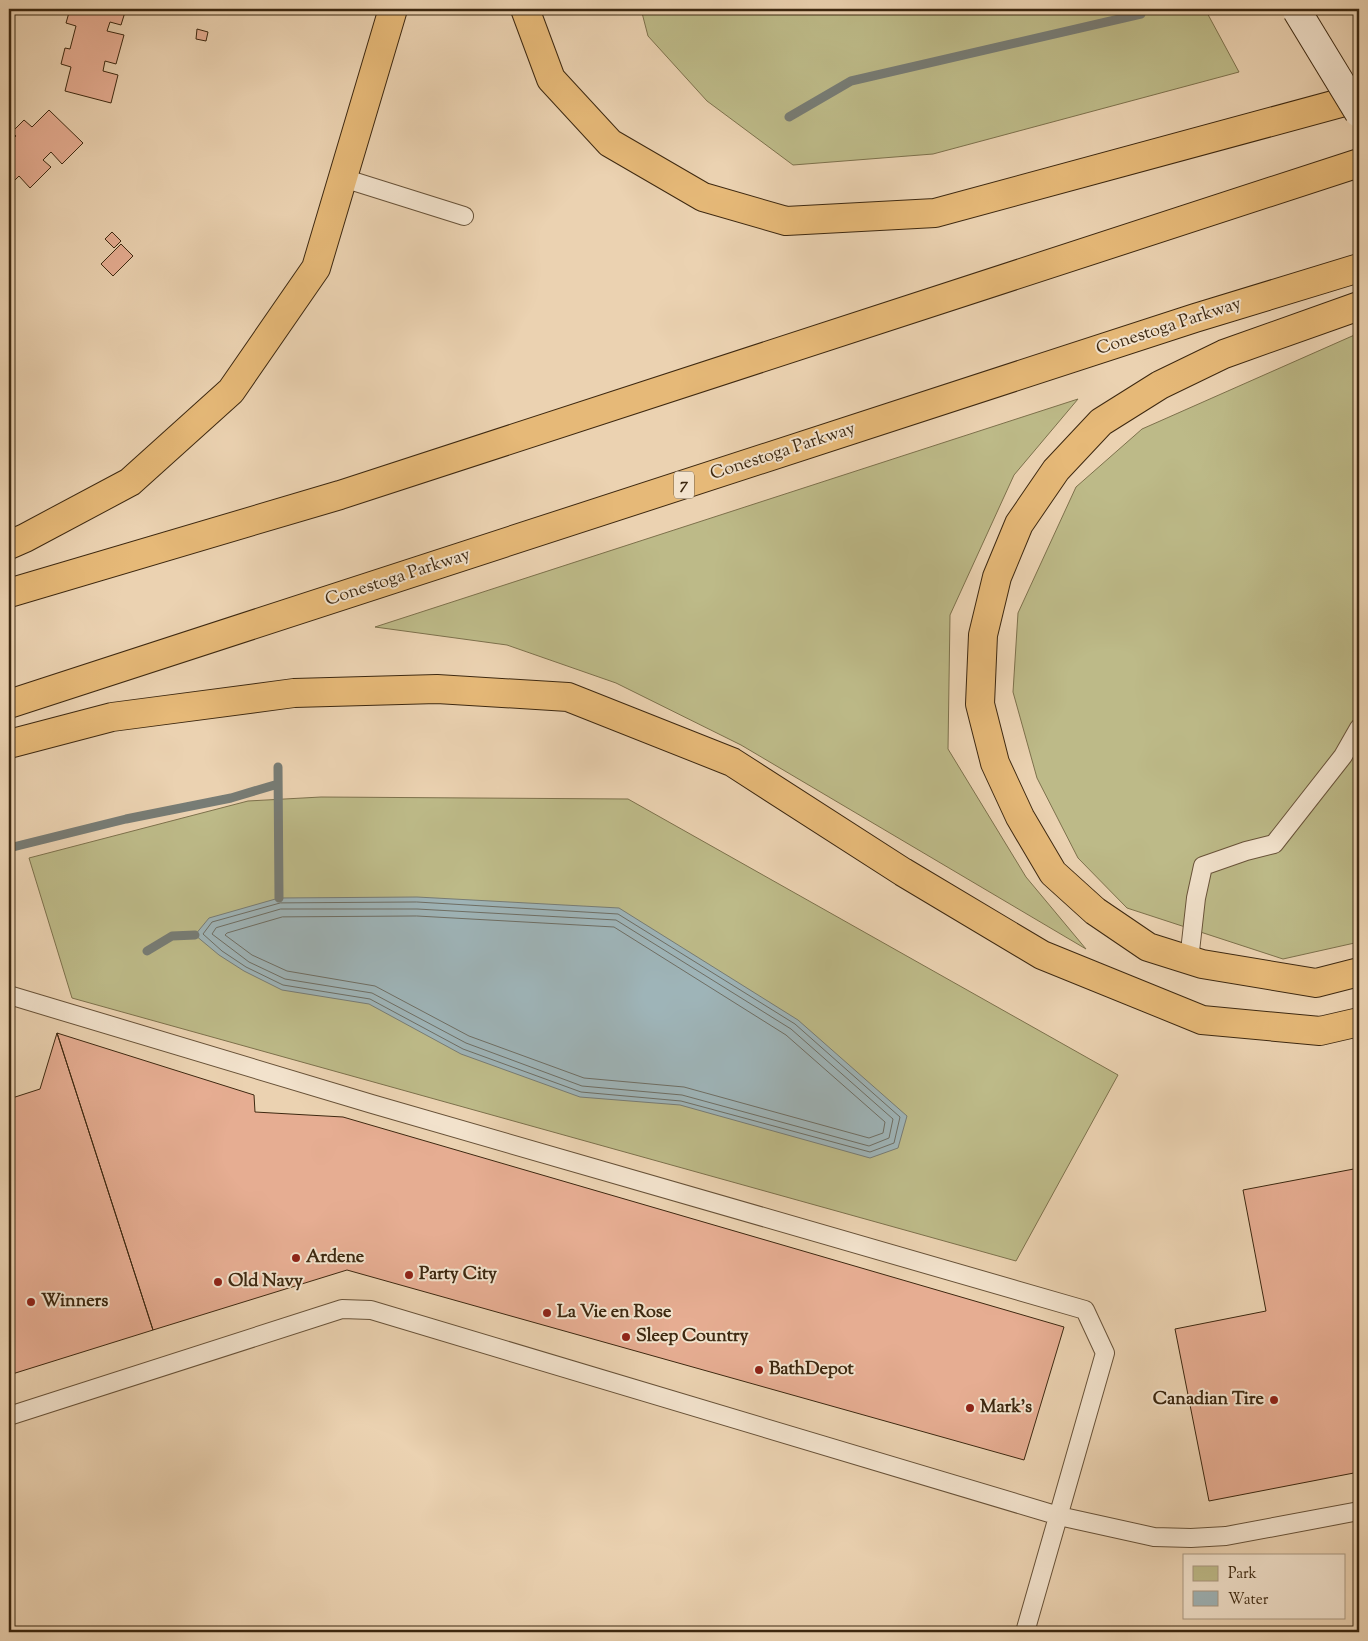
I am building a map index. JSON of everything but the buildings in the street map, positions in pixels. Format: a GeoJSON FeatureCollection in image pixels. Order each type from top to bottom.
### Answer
{"type":"FeatureCollection","features":[{"type":"Feature","properties":{"kind":"highway"},"geometry":{"type":"LineString","coordinates":[[9,545],[130,482],[231,391],[316,268],[393,9]]}},
{"type":"Feature","properties":{"kind":"highway"},"geometry":{"type":"LineString","coordinates":[[525,9],[551,79],[610,143],[703,197],[786,221],[935,213],[1359,98]]}},
{"type":"Feature","properties":{"kind":"highway"},"geometry":{"type":"LineString","coordinates":[[9,593],[340,495],[1359,163]]}},
{"type":"Feature","properties":{"kind":"highway","name":"Conestoga Parkway"},"geometry":{"type":"LineString","coordinates":[[9,704],[1186,321],[1359,268]]}},
{"type":"Feature","properties":{"kind":"highway"},"geometry":{"type":"LineString","coordinates":[[1359,306],[1224,354],[1160,385],[1101,422],[1056,470],[1020,524],[997,577],[983,635],[980,704],[994,763],[1020,817],[1053,873],[1095,911],[1148,948],[1202,964],[1316,983],[1359,972]]}},
{"type":"Feature","properties":{"kind":"highway"},"geometry":{"type":"LineString","coordinates":[[9,744],[112,717],[294,693],[438,689],[568,697],[732,762],[903,872],[1042,955],[1202,1020],[1320,1031],[1359,1022]]}},
{"type":"Feature","properties":{"kind":"main road"},"geometry":{"type":"LineString","coordinates":[[1297,11],[1359,114]]}},
{"type":"Feature","properties":{"kind":"lane"},"geometry":{"type":"LineString","coordinates":[[343,178],[464,216]]}},
{"type":"Feature","properties":{"kind":"lane"},"geometry":{"type":"LineString","coordinates":[[1189,960],[1196,898],[1203,866],[1246,851],[1274,844],[1343,756],[1359,728]]}},
{"type":"Feature","properties":{"kind":"lane"},"geometry":{"type":"LineString","coordinates":[[9,995],[372,1104],[1085,1310],[1105,1352],[1025,1632]]}},
{"type":"Feature","properties":{"kind":"lane"},"geometry":{"type":"LineString","coordinates":[[9,1416],[342,1309],[371,1310],[1059,1516],[1154,1537],[1191,1538],[1226,1536],[1359,1511]]}},
{"type":"Feature","properties":{"kind":"green space"},"geometry":{"type":"Polygon","coordinates":[[[641,9],[1205,9],[1239,72],[933,154],[793,165],[707,101],[648,36],[641,9]]]}},
{"type":"Feature","properties":{"kind":"green space"},"geometry":{"type":"Polygon","coordinates":[[[1359,333],[1359,942],[1283,959],[1127,908],[1078,858],[1037,778],[1013,692],[1018,613],[1076,487],[1142,429],[1359,333]]]}},
{"type":"Feature","properties":{"kind":"green space"},"geometry":{"type":"Polygon","coordinates":[[[1078,399],[1014,475],[950,615],[948,749],[1026,877],[1086,949],[741,745],[616,683],[507,645],[375,627],[1078,399]]]}},
{"type":"Feature","properties":{"kind":"green space"},"geometry":{"type":"Polygon","coordinates":[[[321,797],[628,799],[1118,1075],[1016,1261],[72,998],[29,858],[248,801],[321,797]]]}},
{"type":"Feature","properties":{"kind":"water"},"geometry":{"type":"Polygon","coordinates":[[[417,897],[619,908],[798,1020],[907,1116],[898,1148],[870,1158],[680,1105],[580,1097],[461,1054],[369,1004],[282,990],[244,971],[219,955],[195,935],[209,918],[279,898],[417,897]]]}},
{"type":"Feature","properties":{"kind":"waterway"},"geometry":{"type":"LineString","coordinates":[[789,117],[851,81],[1141,14]]}},
{"type":"Feature","properties":{"kind":"waterway"},"geometry":{"type":"LineString","coordinates":[[278,767],[279,898]]}},
{"type":"Feature","properties":{"kind":"waterway"},"geometry":{"type":"LineString","coordinates":[[9,848],[126,819],[231,798],[278,784]]}},
{"type":"Feature","properties":{"kind":"waterway"},"geometry":{"type":"LineString","coordinates":[[147,951],[172,936],[195,935]]}},
{"type":"Feature","properties":{"kind":"place","name":"Ardene"},"geometry":{"type":"Point","coordinates":[296,1258]}},
{"type":"Feature","properties":{"kind":"place","name":"Party City"},"geometry":{"type":"Point","coordinates":[409,1275]}},
{"type":"Feature","properties":{"kind":"place","name":"Old Navy"},"geometry":{"type":"Point","coordinates":[218,1282]}},
{"type":"Feature","properties":{"kind":"place","name":"Winners"},"geometry":{"type":"Point","coordinates":[31,1302]}},
{"type":"Feature","properties":{"kind":"place","name":"La Vie en Rose"},"geometry":{"type":"Point","coordinates":[547,1313]}},
{"type":"Feature","properties":{"kind":"place","name":"Sleep Country"},"geometry":{"type":"Point","coordinates":[626,1337]}},
{"type":"Feature","properties":{"kind":"place","name":"BathDepot"},"geometry":{"type":"Point","coordinates":[759,1370]}},
{"type":"Feature","properties":{"kind":"place","name":"Canadian Tire"},"geometry":{"type":"Point","coordinates":[1274,1400]}},
{"type":"Feature","properties":{"kind":"place","name":"Mark's"},"geometry":{"type":"Point","coordinates":[970,1408]}}]}
